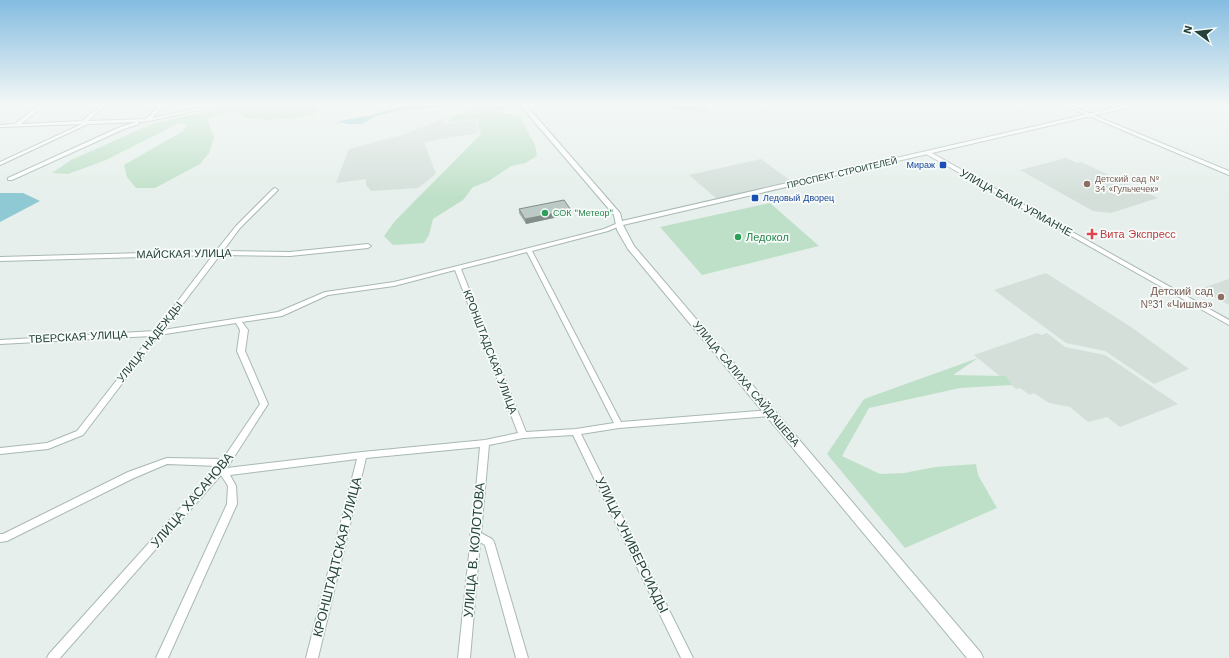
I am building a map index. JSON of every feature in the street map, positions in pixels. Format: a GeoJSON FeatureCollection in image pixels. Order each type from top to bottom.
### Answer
{"type":"FeatureCollection","features":[{"type":"Feature","properties":{"kind":"street"},"geometry":{"type":"LineString","coordinates":[[0,164],[59,136]]}},
{"type":"Feature","properties":{"kind":"street"},"geometry":{"type":"LineString","coordinates":[[10,180],[105,136]]}},
{"type":"Feature","properties":{"kind":"street","name":"УЛИЦА САЛИХА САЙДАШЕВА"},"geometry":{"type":"LineString","coordinates":[[549,136],[617,215],[625,237],[632,246],[976,658]]}},
{"type":"Feature","properties":{"kind":"street","name":"ПРОСПЕКТ СТРОИТЕЛЕЙ"},"geometry":{"type":"LineString","coordinates":[[620,224],[1004,136]]}},
{"type":"Feature","properties":{"kind":"street"},"geometry":{"type":"LineString","coordinates":[[1138,136],[1229,173]]}},
{"type":"Feature","properties":{"kind":"street","name":"УЛИЦА БАКИ УРМАНЧЕ"},"geometry":{"type":"LineString","coordinates":[[928,153],[1229,323]]}},
{"type":"Feature","properties":{"kind":"street","name":"УЛИЦА НАДЕЖДЫ"},"geometry":{"type":"LineString","coordinates":[[0,451],[48,446],[80,433],[238,227],[275,190]]}},
{"type":"Feature","properties":{"kind":"street","name":"ТВЕРСКАЯ УЛИЦА"},"geometry":{"type":"LineString","coordinates":[[0,342],[156,333],[280,314],[327,293],[394,284],[458,269],[528,249],[606,230],[620,224]]}},
{"type":"Feature","properties":{"kind":"street","name":"МАЙСКАЯ УЛИЦА"},"geometry":{"type":"LineString","coordinates":[[0,259],[219,253],[290,254],[368,246]]}},
{"type":"Feature","properties":{"kind":"street"},"geometry":{"type":"LineString","coordinates":[[528,249],[619,425]]}},
{"type":"Feature","properties":{"kind":"street","name":"КРОНШТАДСКАЯ УЛИЦА"},"geometry":{"type":"LineString","coordinates":[[458,269],[523,435]]}},
{"type":"Feature","properties":{"kind":"street","name":"УЛИЦА ХАСАНОВА"},"geometry":{"type":"LineString","coordinates":[[53,658],[223,469],[264,404],[242,351],[244,330],[238,321]]}},
{"type":"Feature","properties":{"kind":"street"},"geometry":{"type":"LineString","coordinates":[[0,538],[4,538],[131,475],[167,461],[223,469],[485,443],[523,435],[576,432],[619,425],[770,413]]}},
{"type":"Feature","properties":{"kind":"street","name":"УЛИЦА УНИВЕРСИАДЫ"},"geometry":{"type":"LineString","coordinates":[[576,432],[687,658]]}},
{"type":"Feature","properties":{"kind":"street","name":"УЛИЦА В. КОЛОТОВА"},"geometry":{"type":"LineString","coordinates":[[464,658],[485,443]]}},
{"type":"Feature","properties":{"kind":"street","name":"КРОНШТАДТСКАЯ УЛИЦА"},"geometry":{"type":"LineString","coordinates":[[312,658],[362,455]]}},
{"type":"Feature","properties":{"kind":"street","name":"УЛИЦА ХАСАНОВА"},"geometry":{"type":"LineString","coordinates":[[162,658],[232,504],[232,486],[223,469]]}},
{"type":"Feature","properties":{"kind":"street"},"geometry":{"type":"LineString","coordinates":[[475,534],[489,542],[522,658]]}},
{"type":"Feature","properties":{"kind":"shaded area"},"geometry":{"type":"Polygon","coordinates":[[[399,136],[462,136],[424,142],[436,174],[418,188],[371,191],[366,185],[366,179],[336,183],[349,149],[399,136]]]}},
{"type":"Feature","properties":{"kind":"shaded area","name":"Детский сад № 34 «Гульчечек»"},"geometry":{"type":"Polygon","coordinates":[[[1066,158],[1077,163],[1081,162],[1158,198],[1111,213],[1093,211],[1020,170],[1066,158]]]}},
{"type":"Feature","properties":{"kind":"shaded area"},"geometry":{"type":"Polygon","coordinates":[[[761,159],[791,181],[717,199],[689,175],[761,159]]]}},
{"type":"Feature","properties":{"kind":"shaded area"},"geometry":{"type":"Polygon","coordinates":[[[1046,273],[1131,327],[1189,369],[1154,384],[1105,351],[1066,343],[994,290],[1046,273]]]}},
{"type":"Feature","properties":{"kind":"shaded area","name":"Детский сад №31 «Чишмэ»"},"geometry":{"type":"Polygon","coordinates":[[[1229,279],[1229,305],[1199,289],[1229,279]]]}},
{"type":"Feature","properties":{"kind":"shaded area"},"geometry":{"type":"Polygon","coordinates":[[[1037,333],[1041,335],[1047,333],[1065,347],[1105,355],[1178,404],[1120,427],[1107,417],[1088,422],[1070,407],[1049,403],[1034,393],[1030,395],[1020,388],[1016,389],[974,355],[1037,333]]]}},
{"type":"Feature","properties":{"kind":"green space"},"geometry":{"type":"Polygon","coordinates":[[[126,136],[154,136],[106,160],[68,174],[52,173],[71,160],[126,136]]]}},
{"type":"Feature","properties":{"kind":"green space"},"geometry":{"type":"Polygon","coordinates":[[[175,136],[213,136],[214,137],[209,153],[200,164],[155,188],[136,188],[127,177],[124,165],[175,136]]]}},
{"type":"Feature","properties":{"kind":"green space"},"geometry":{"type":"Polygon","coordinates":[[[479,136],[530,136],[535,145],[537,156],[525,163],[511,166],[489,181],[473,187],[463,200],[433,219],[429,235],[424,243],[393,245],[384,236],[395,221],[479,136]]]}},
{"type":"Feature","properties":{"kind":"green space","name":"Ледокол"},"geometry":{"type":"Polygon","coordinates":[[[770,203],[819,246],[702,275],[660,227],[770,203]]]}},
{"type":"Feature","properties":{"kind":"green space"},"geometry":{"type":"Polygon","coordinates":[[[978,358],[953,375],[1006,376],[1012,385],[960,388],[869,408],[842,456],[880,474],[904,473],[935,467],[976,464],[978,475],[997,508],[905,548],[827,454],[864,399],[978,358]]]}},
{"type":"Feature","properties":{"kind":"water"},"geometry":{"type":"Polygon","coordinates":[[[0,193],[23,193],[40,201],[0,222],[0,193]]]}},
{"type":"Feature","properties":{"kind":"building","name":"СОК \"Метеор\""},"geometry":{"type":"Polygon","coordinates":[[[564,200],[571,210],[525,219],[519,209],[564,200]]]}},
{"type":"Feature","properties":{"kind":"place","name":"Мираж"},"geometry":{"type":"Point","coordinates":[943,165]}},
{"type":"Feature","properties":{"kind":"place","name":"Детский сад № 34 «Гульчечек»"},"geometry":{"type":"Point","coordinates":[1087,184]}},
{"type":"Feature","properties":{"kind":"place","name":"Ледовый Дворец"},"geometry":{"type":"Point","coordinates":[755,198]}},
{"type":"Feature","properties":{"kind":"place","name":"СОК \"Метеор\""},"geometry":{"type":"Point","coordinates":[545,213]}},
{"type":"Feature","properties":{"kind":"place","name":"Вита Экспресс"},"geometry":{"type":"Point","coordinates":[1092,234]}},
{"type":"Feature","properties":{"kind":"place","name":"Ледокол"},"geometry":{"type":"Point","coordinates":[738,237]}},
{"type":"Feature","properties":{"kind":"place","name":"Детский сад №31 «Чишмэ»"},"geometry":{"type":"Point","coordinates":[1221,297]}}]}
